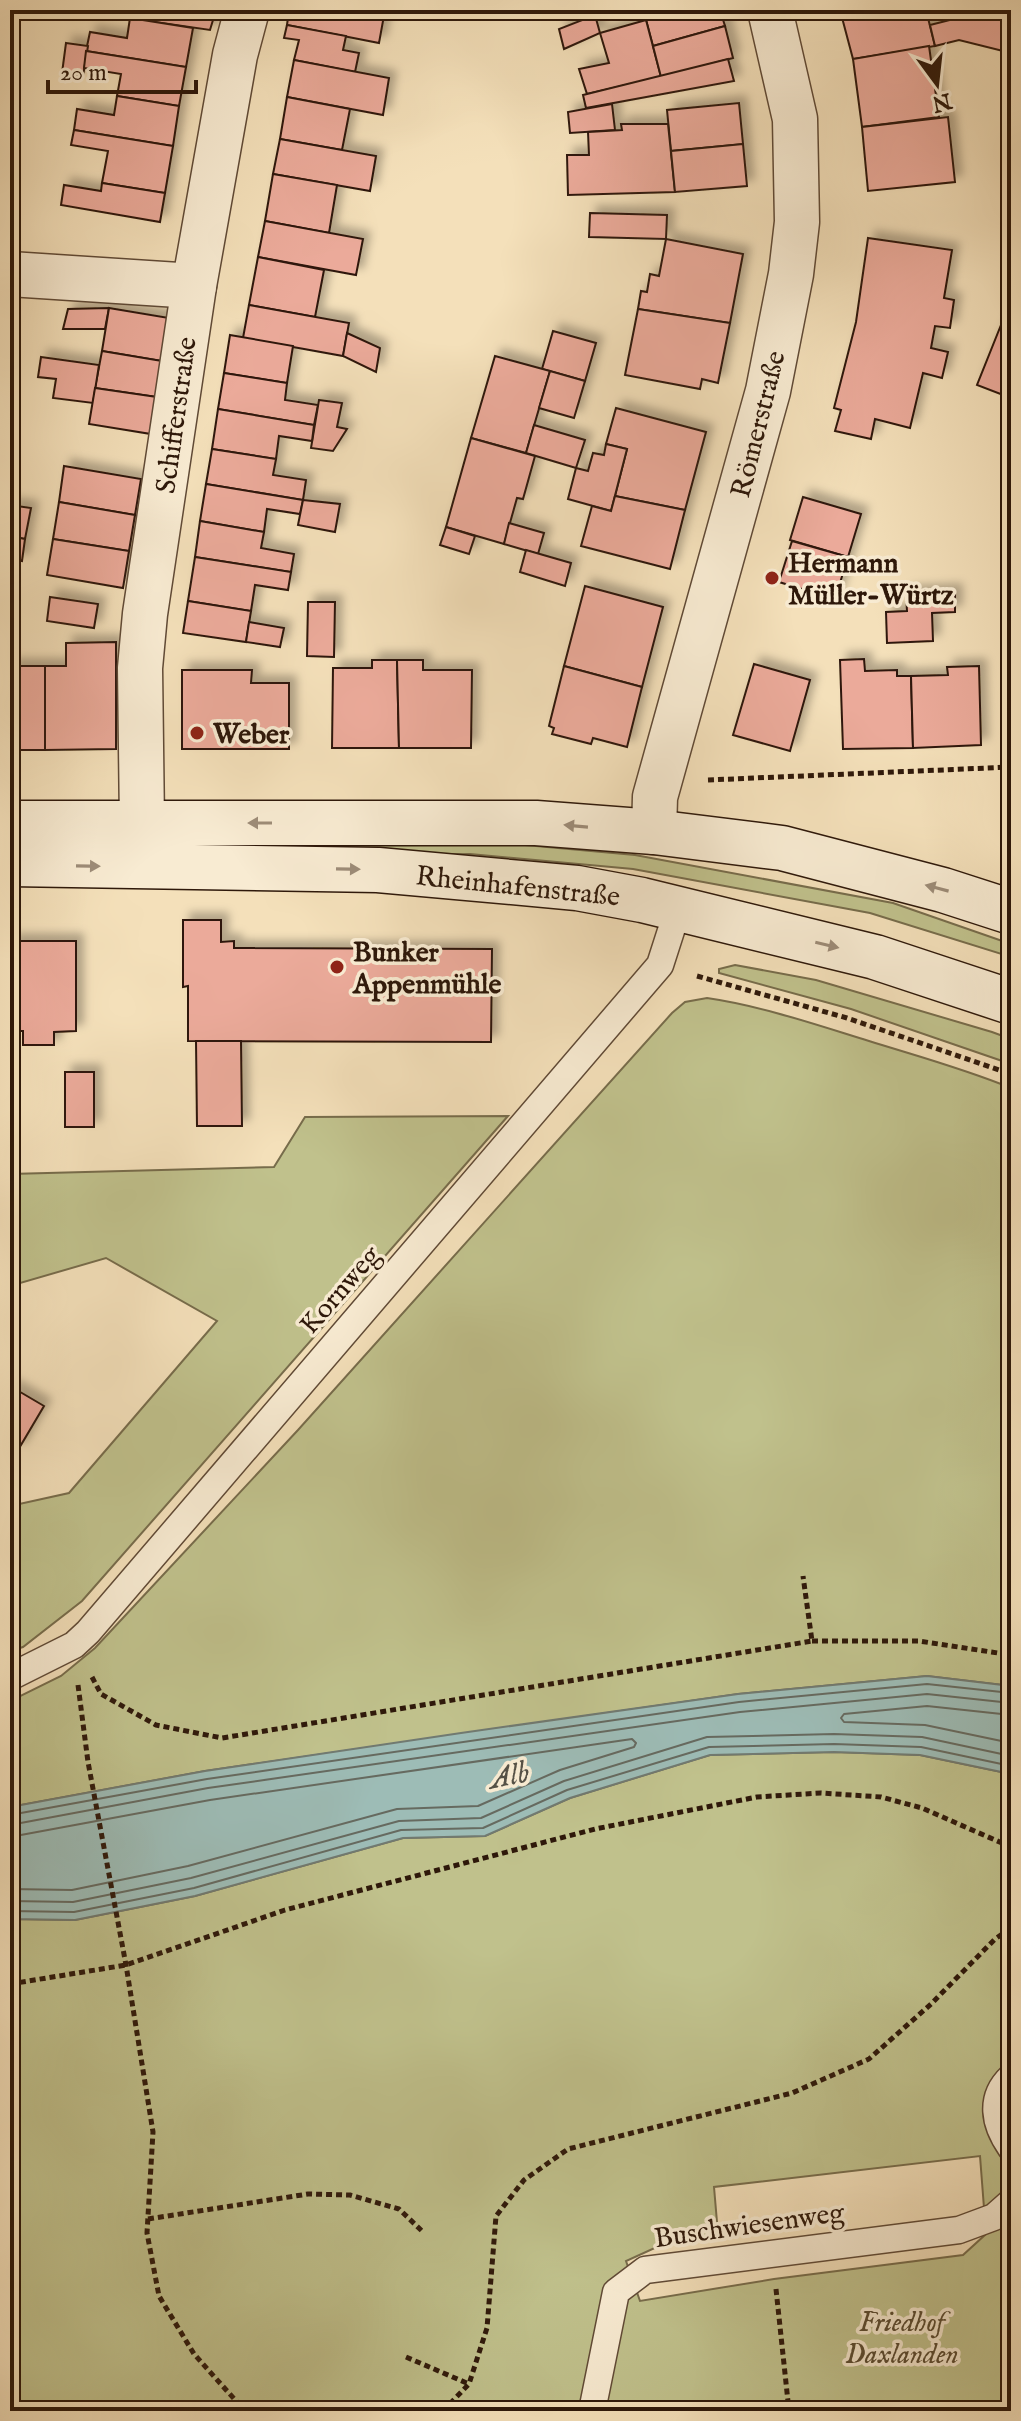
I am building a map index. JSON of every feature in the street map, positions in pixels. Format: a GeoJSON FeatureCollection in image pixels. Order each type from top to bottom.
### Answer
{"type":"FeatureCollection","features":[{"type":"Feature","properties":{"kind":"main road","name":"Schifferstraße"},"geometry":{"type":"LineString","coordinates":[[142,824],[140,668],[145,614],[194,286],[235,55],[247,10]]}},
{"type":"Feature","properties":{"kind":"main road","name":"Römerstraße"},"geometry":{"type":"LineString","coordinates":[[654,832],[655,797],[768,391],[791,274],[797,222],[795,119],[770,10]]}},
{"type":"Feature","properties":{"kind":"main road"},"geometry":{"type":"LineString","coordinates":[[10,274],[194,286]]}},
{"type":"Feature","properties":{"kind":"main road","name":"Rheinhafenstraße"},"geometry":{"type":"LineString","coordinates":[[10,823],[536,823],[654,832],[782,848],[943,890],[1011,912]]}},
{"type":"Feature","properties":{"kind":"main road","name":"Rheinhafenstraße"},"geometry":{"type":"LineString","coordinates":[[10,864],[378,870],[577,888],[875,957],[1011,1002]]}},
{"type":"Feature","properties":{"kind":"lane","name":"Kornweg"},"geometry":{"type":"LineString","coordinates":[[10,1677],[74,1645],[98,1620],[660,965],[678,909]]}},
{"type":"Feature","properties":{"kind":"lane"},"geometry":{"type":"LineString","coordinates":[[1011,2077],[996,2096],[996,2117],[1011,2148]]}},
{"type":"Feature","properties":{"kind":"lane","name":"Buschwiesenweg"},"geometry":{"type":"LineString","coordinates":[[592,2411],[616,2292],[645,2270],[959,2230],[994,2217],[1011,2202]]}},
{"type":"Feature","properties":{"kind":"path"},"geometry":{"type":"LineString","coordinates":[[659,782],[1011,767]]}},
{"type":"Feature","properties":{"kind":"path"},"geometry":{"type":"LineString","coordinates":[[660,965],[847,1018],[1011,1074]]}},
{"type":"Feature","properties":{"kind":"path"},"geometry":{"type":"LineString","coordinates":[[803,1576],[812,1641]]}},
{"type":"Feature","properties":{"kind":"path"},"geometry":{"type":"LineString","coordinates":[[74,1645],[101,1694],[156,1725],[222,1738],[812,1641],[919,1641],[1011,1655]]}},
{"type":"Feature","properties":{"kind":"path"},"geometry":{"type":"LineString","coordinates":[[74,1645],[88,1762],[124,1951],[153,2132],[147,2233],[159,2296],[194,2354],[245,2411]]}},
{"type":"Feature","properties":{"kind":"path"},"geometry":{"type":"LineString","coordinates":[[10,1984],[126,1965],[285,1910],[595,1829],[757,1797],[821,1793],[881,1797],[922,1808],[1011,1847]]}},
{"type":"Feature","properties":{"kind":"path"},"geometry":{"type":"LineString","coordinates":[[443,2411],[469,2384],[487,2328],[496,2216],[524,2180],[568,2149],[792,2093],[869,2059],[931,2004],[995,1939],[1011,1928]]}},
{"type":"Feature","properties":{"kind":"path"},"geometry":{"type":"LineString","coordinates":[[148,2219],[308,2194],[350,2195],[399,2209],[422,2231]]}},
{"type":"Feature","properties":{"kind":"path"},"geometry":{"type":"LineString","coordinates":[[772,2252],[789,2411]]}},
{"type":"Feature","properties":{"kind":"path"},"geometry":{"type":"LineString","coordinates":[[406,2357],[469,2384]]}},
{"type":"Feature","properties":{"kind":"green space"},"geometry":{"type":"Polygon","coordinates":[[[10,837],[514,844],[635,855],[893,903],[1011,944],[1011,957],[870,913],[633,869],[470,854],[344,855],[10,837]]]}},
{"type":"Feature","properties":{"kind":"green space"},"geometry":{"type":"Polygon","coordinates":[[[735,965],[816,980],[992,1032],[1011,1039],[1011,1064],[851,1009],[719,973],[719,969],[735,965]]]}},
{"type":"Feature","properties":{"kind":"green space"},"geometry":{"type":"Polygon","coordinates":[[[707,998],[809,1022],[1011,1088],[1011,1686],[927,1676],[738,1694],[205,1771],[10,1807],[10,1701],[61,1676],[95,1648],[298,1430],[672,1013],[685,1002],[707,998]]]}},
{"type":"Feature","properties":{"kind":"green space"},"geometry":{"type":"Polygon","coordinates":[[[508,1116],[82,1601],[23,1647],[10,1651],[10,1506],[69,1493],[217,1321],[106,1258],[10,1286],[10,1174],[274,1167],[305,1117],[508,1116]]]}},
{"type":"Feature","properties":{"kind":"green space","name":"Friedhof Daxlanden"},"geometry":{"type":"Polygon","coordinates":[[[834,1752],[920,1755],[1011,1774],[1011,2411],[10,2411],[10,1919],[75,1920],[195,1896],[403,1838],[485,1836],[570,1798],[710,1755],[834,1752]],[[980,2156],[714,2187],[718,2234],[670,2241],[626,2261],[640,2301],[774,2279],[963,2255],[986,2234],[980,2156]]]}},
{"type":"Feature","properties":{"kind":"water","name":"Alb"},"geometry":{"type":"Polygon","coordinates":[[[927,1676],[1011,1686],[1011,1774],[920,1755],[834,1752],[710,1755],[570,1798],[485,1836],[403,1838],[195,1896],[75,1920],[10,1919],[10,1807],[205,1771],[461,1733],[738,1694],[927,1676]]]}},
{"type":"Feature","properties":{"kind":"building"},"geometry":{"type":"Polygon","coordinates":[[[151,10],[216,10],[210,30],[148,21],[151,10]]]}},
{"type":"Feature","properties":{"kind":"building"},"geometry":{"type":"Polygon","coordinates":[[[289,10],[385,10],[379,43],[287,25],[289,10]]]}},
{"type":"Feature","properties":{"kind":"building"},"geometry":{"type":"Polygon","coordinates":[[[720,10],[725,26],[653,46],[644,12],[720,10]]]}},
{"type":"Feature","properties":{"kind":"building"},"geometry":{"type":"Polygon","coordinates":[[[840,10],[926,10],[935,46],[853,59],[840,10]]]}},
{"type":"Feature","properties":{"kind":"building"},"geometry":{"type":"Polygon","coordinates":[[[960,10],[978,15],[979,10],[1008,14],[1006,22],[1011,24],[1011,53],[959,40],[935,46],[930,25],[958,18],[960,10]]]}},
{"type":"Feature","properties":{"kind":"building"},"geometry":{"type":"Polygon","coordinates":[[[595,15],[600,33],[564,49],[559,29],[595,15]]]}},
{"type":"Feature","properties":{"kind":"building"},"geometry":{"type":"Polygon","coordinates":[[[130,18],[193,28],[186,67],[86,51],[90,32],[127,38],[130,18]]]}},
{"type":"Feature","properties":{"kind":"building"},"geometry":{"type":"Polygon","coordinates":[[[646,20],[661,77],[587,94],[579,69],[609,63],[600,33],[646,20]]]}},
{"type":"Feature","properties":{"kind":"building"},"geometry":{"type":"Polygon","coordinates":[[[287,25],[346,36],[343,50],[359,53],[355,72],[294,60],[299,40],[284,38],[287,25]]]}},
{"type":"Feature","properties":{"kind":"building"},"geometry":{"type":"Polygon","coordinates":[[[725,26],[733,58],[661,77],[653,46],[725,26]]]}},
{"type":"Feature","properties":{"kind":"building"},"geometry":{"type":"Polygon","coordinates":[[[66,43],[88,46],[83,76],[62,73],[66,43]]]}},
{"type":"Feature","properties":{"kind":"building"},"geometry":{"type":"Polygon","coordinates":[[[929,46],[939,117],[862,127],[853,59],[929,46]]]}},
{"type":"Feature","properties":{"kind":"building"},"geometry":{"type":"Polygon","coordinates":[[[86,51],[186,67],[179,106],[117,96],[121,74],[84,68],[86,51]]]}},
{"type":"Feature","properties":{"kind":"building"},"geometry":{"type":"Polygon","coordinates":[[[728,59],[734,81],[586,108],[583,95],[728,59]]]}},
{"type":"Feature","properties":{"kind":"building"},"geometry":{"type":"Polygon","coordinates":[[[294,60],[389,78],[383,115],[287,97],[294,60]]]}},
{"type":"Feature","properties":{"kind":"building"},"geometry":{"type":"Polygon","coordinates":[[[117,96],[179,106],[173,146],[74,130],[77,109],[114,115],[117,96]]]}},
{"type":"Feature","properties":{"kind":"building"},"geometry":{"type":"Polygon","coordinates":[[[287,97],[350,109],[342,150],[280,139],[287,97]]]}},
{"type":"Feature","properties":{"kind":"building"},"geometry":{"type":"Polygon","coordinates":[[[739,103],[743,144],[671,151],[667,110],[739,103]]]}},
{"type":"Feature","properties":{"kind":"building"},"geometry":{"type":"Polygon","coordinates":[[[612,104],[615,130],[570,133],[568,112],[612,104]]]}},
{"type":"Feature","properties":{"kind":"building"},"geometry":{"type":"Polygon","coordinates":[[[948,117],[955,182],[868,191],[862,127],[948,117]]]}},
{"type":"Feature","properties":{"kind":"building"},"geometry":{"type":"Polygon","coordinates":[[[621,124],[668,124],[675,192],[568,195],[567,155],[589,155],[588,132],[622,130],[621,124]]]}},
{"type":"Feature","properties":{"kind":"building"},"geometry":{"type":"Polygon","coordinates":[[[74,130],[173,146],[165,193],[102,183],[108,151],[71,145],[74,130]]]}},
{"type":"Feature","properties":{"kind":"building"},"geometry":{"type":"Polygon","coordinates":[[[280,139],[376,156],[370,191],[273,174],[280,139]]]}},
{"type":"Feature","properties":{"kind":"building"},"geometry":{"type":"Polygon","coordinates":[[[743,144],[747,186],[675,192],[671,151],[743,144]]]}},
{"type":"Feature","properties":{"kind":"building"},"geometry":{"type":"Polygon","coordinates":[[[273,174],[337,185],[329,233],[265,221],[273,174]]]}},
{"type":"Feature","properties":{"kind":"building"},"geometry":{"type":"Polygon","coordinates":[[[102,183],[165,193],[160,222],[61,205],[64,185],[101,191],[102,183]]]}},
{"type":"Feature","properties":{"kind":"building"},"geometry":{"type":"Polygon","coordinates":[[[590,213],[667,215],[666,239],[589,237],[590,213]]]}},
{"type":"Feature","properties":{"kind":"building"},"geometry":{"type":"Polygon","coordinates":[[[265,221],[363,239],[356,275],[258,257],[265,221]]]}},
{"type":"Feature","properties":{"kind":"building"},"geometry":{"type":"Polygon","coordinates":[[[868,238],[952,250],[944,298],[954,300],[950,328],[935,326],[931,348],[948,352],[942,378],[923,373],[910,428],[875,419],[871,439],[835,431],[841,410],[834,408],[856,322],[868,238]]]}},
{"type":"Feature","properties":{"kind":"building"},"geometry":{"type":"Polygon","coordinates":[[[666,239],[743,254],[730,323],[638,309],[641,291],[647,292],[650,274],[659,276],[666,239]]]}},
{"type":"Feature","properties":{"kind":"building"},"geometry":{"type":"Polygon","coordinates":[[[258,257],[324,270],[315,317],[249,305],[258,257]]]}},
{"type":"Feature","properties":{"kind":"building"},"geometry":{"type":"Polygon","coordinates":[[[1011,300],[1011,398],[977,385],[1011,300]]]}},
{"type":"Feature","properties":{"kind":"building"},"geometry":{"type":"Polygon","coordinates":[[[249,305],[349,323],[343,356],[243,338],[249,305]]]}},
{"type":"Feature","properties":{"kind":"building"},"geometry":{"type":"Polygon","coordinates":[[[109,308],[105,329],[63,329],[68,309],[109,308]]]}},
{"type":"Feature","properties":{"kind":"building"},"geometry":{"type":"Polygon","coordinates":[[[109,308],[169,318],[162,361],[102,351],[109,308]]]}},
{"type":"Feature","properties":{"kind":"building"},"geometry":{"type":"Polygon","coordinates":[[[638,309],[730,323],[718,383],[702,379],[700,389],[625,375],[638,309]]]}},
{"type":"Feature","properties":{"kind":"building"},"geometry":{"type":"Polygon","coordinates":[[[553,331],[596,343],[585,381],[542,369],[553,331]]]}},
{"type":"Feature","properties":{"kind":"building"},"geometry":{"type":"Polygon","coordinates":[[[347,333],[380,348],[376,372],[343,356],[347,333]]]}},
{"type":"Feature","properties":{"kind":"building"},"geometry":{"type":"Polygon","coordinates":[[[230,335],[293,346],[287,383],[224,373],[230,335]]]}},
{"type":"Feature","properties":{"kind":"building"},"geometry":{"type":"Polygon","coordinates":[[[102,351],[162,361],[157,397],[95,388],[102,351]]]}},
{"type":"Feature","properties":{"kind":"building"},"geometry":{"type":"Polygon","coordinates":[[[495,356],[550,371],[526,453],[471,438],[495,356]]]}},
{"type":"Feature","properties":{"kind":"building"},"geometry":{"type":"Polygon","coordinates":[[[41,357],[99,365],[93,403],[53,398],[56,379],[38,377],[41,357]]]}},
{"type":"Feature","properties":{"kind":"building"},"geometry":{"type":"Polygon","coordinates":[[[550,371],[585,381],[574,418],[539,408],[550,371]]]}},
{"type":"Feature","properties":{"kind":"building"},"geometry":{"type":"Polygon","coordinates":[[[224,373],[287,383],[285,400],[318,405],[314,425],[218,409],[224,373]]]}},
{"type":"Feature","properties":{"kind":"building"},"geometry":{"type":"Polygon","coordinates":[[[95,388],[157,397],[151,434],[89,424],[95,388]]]}},
{"type":"Feature","properties":{"kind":"building"},"geometry":{"type":"Polygon","coordinates":[[[319,400],[342,403],[337,427],[347,429],[333,451],[311,448],[319,400]]]}},
{"type":"Feature","properties":{"kind":"building"},"geometry":{"type":"Polygon","coordinates":[[[616,408],[706,432],[685,510],[615,496],[627,449],[606,444],[616,408]]]}},
{"type":"Feature","properties":{"kind":"building"},"geometry":{"type":"Polygon","coordinates":[[[218,409],[314,425],[312,441],[279,436],[276,459],[212,449],[218,409]]]}},
{"type":"Feature","properties":{"kind":"building"},"geometry":{"type":"Polygon","coordinates":[[[534,425],[585,440],[576,468],[526,453],[534,425]]]}},
{"type":"Feature","properties":{"kind":"building"},"geometry":{"type":"Polygon","coordinates":[[[471,438],[535,456],[523,499],[517,498],[504,544],[446,527],[471,438]]]}},
{"type":"Feature","properties":{"kind":"building"},"geometry":{"type":"Polygon","coordinates":[[[606,444],[627,449],[611,511],[568,499],[576,468],[588,471],[593,453],[604,455],[606,444]]]}},
{"type":"Feature","properties":{"kind":"building"},"geometry":{"type":"Polygon","coordinates":[[[212,449],[276,459],[273,475],[306,480],[303,500],[206,484],[212,449]]]}},
{"type":"Feature","properties":{"kind":"building"},"geometry":{"type":"Polygon","coordinates":[[[64,466],[141,479],[135,515],[59,502],[64,466]]]}},
{"type":"Feature","properties":{"kind":"building"},"geometry":{"type":"Polygon","coordinates":[[[206,484],[303,500],[300,514],[267,509],[264,532],[200,521],[206,484]]]}},
{"type":"Feature","properties":{"kind":"building"},"geometry":{"type":"Polygon","coordinates":[[[615,496],[685,510],[670,569],[581,546],[592,506],[611,511],[615,496]]]}},
{"type":"Feature","properties":{"kind":"building"},"geometry":{"type":"Polygon","coordinates":[[[803,497],[861,514],[848,557],[790,540],[803,497]]]}},
{"type":"Feature","properties":{"kind":"building"},"geometry":{"type":"Polygon","coordinates":[[[303,500],[340,504],[335,532],[298,525],[303,500]]]}},
{"type":"Feature","properties":{"kind":"building"},"geometry":{"type":"Polygon","coordinates":[[[59,502],[135,515],[129,551],[53,539],[59,502]]]}},
{"type":"Feature","properties":{"kind":"building"},"geometry":{"type":"Polygon","coordinates":[[[10,505],[31,508],[25,539],[10,536],[10,505]]]}},
{"type":"Feature","properties":{"kind":"building"},"geometry":{"type":"Polygon","coordinates":[[[200,521],[264,532],[261,548],[294,554],[291,572],[195,557],[200,521]]]}},
{"type":"Feature","properties":{"kind":"building"},"geometry":{"type":"Polygon","coordinates":[[[509,523],[544,533],[538,554],[504,544],[509,523]]]}},
{"type":"Feature","properties":{"kind":"building"},"geometry":{"type":"Polygon","coordinates":[[[446,527],[475,536],[469,554],[440,545],[446,527]]]}},
{"type":"Feature","properties":{"kind":"building"},"geometry":{"type":"Polygon","coordinates":[[[10,536],[25,539],[22,561],[10,559],[10,536]]]}},
{"type":"Feature","properties":{"kind":"building"},"geometry":{"type":"Polygon","coordinates":[[[53,539],[129,551],[123,588],[47,575],[53,539]]]}},
{"type":"Feature","properties":{"kind":"building"},"geometry":{"type":"Polygon","coordinates":[[[792,541],[848,557],[835,599],[779,582],[792,541]]]}},
{"type":"Feature","properties":{"kind":"building"},"geometry":{"type":"Polygon","coordinates":[[[526,550],[571,563],[565,586],[520,572],[526,550]]]}},
{"type":"Feature","properties":{"kind":"building"},"geometry":{"type":"Polygon","coordinates":[[[195,557],[291,572],[288,590],[255,585],[251,611],[188,601],[195,557]]]}},
{"type":"Feature","properties":{"kind":"building"},"geometry":{"type":"Polygon","coordinates":[[[585,586],[663,607],[642,687],[564,666],[585,586]]]}},
{"type":"Feature","properties":{"kind":"building"},"geometry":{"type":"Polygon","coordinates":[[[955,591],[955,612],[932,613],[933,641],[887,643],[886,612],[907,611],[906,593],[955,591]]]}},
{"type":"Feature","properties":{"kind":"building"},"geometry":{"type":"Polygon","coordinates":[[[50,597],[98,604],[94,628],[47,621],[50,597]]]}},
{"type":"Feature","properties":{"kind":"building"},"geometry":{"type":"Polygon","coordinates":[[[188,601],[251,611],[246,642],[183,633],[188,601]]]}},
{"type":"Feature","properties":{"kind":"building"},"geometry":{"type":"Polygon","coordinates":[[[308,602],[335,602],[334,657],[307,656],[308,602]]]}},
{"type":"Feature","properties":{"kind":"building"},"geometry":{"type":"Polygon","coordinates":[[[249,622],[284,628],[280,647],[246,642],[249,622]]]}},
{"type":"Feature","properties":{"kind":"building"},"geometry":{"type":"Polygon","coordinates":[[[116,642],[116,749],[45,750],[45,666],[66,666],[66,643],[116,642]]]}},
{"type":"Feature","properties":{"kind":"building"},"geometry":{"type":"Polygon","coordinates":[[[864,659],[865,671],[897,670],[897,676],[911,676],[913,748],[843,749],[840,660],[864,659]]]}},
{"type":"Feature","properties":{"kind":"building"},"geometry":{"type":"Polygon","coordinates":[[[372,660],[397,660],[399,748],[332,748],[333,668],[372,668],[372,660]]]}},
{"type":"Feature","properties":{"kind":"building"},"geometry":{"type":"Polygon","coordinates":[[[397,660],[423,660],[423,670],[472,670],[471,748],[399,748],[397,660]]]}},
{"type":"Feature","properties":{"kind":"building"},"geometry":{"type":"Polygon","coordinates":[[[754,664],[810,680],[790,751],[733,735],[754,664]]]}},
{"type":"Feature","properties":{"kind":"building"},"geometry":{"type":"Polygon","coordinates":[[[10,666],[45,666],[45,750],[10,750],[10,666]]]}},
{"type":"Feature","properties":{"kind":"building"},"geometry":{"type":"Polygon","coordinates":[[[564,666],[642,687],[627,747],[593,738],[591,744],[552,734],[554,728],[549,726],[564,666]]]}},
{"type":"Feature","properties":{"kind":"building"},"geometry":{"type":"Polygon","coordinates":[[[979,666],[981,745],[913,748],[911,676],[948,675],[947,667],[979,666]]]}},
{"type":"Feature","properties":{"kind":"building"},"geometry":{"type":"Polygon","coordinates":[[[182,670],[252,670],[251,683],[289,683],[289,749],[182,749],[182,670]]]}},
{"type":"Feature","properties":{"kind":"building","name":"Bunker Appenmühle"},"geometry":{"type":"Polygon","coordinates":[[[183,920],[221,920],[221,942],[234,941],[234,948],[492,949],[491,1042],[188,1041],[188,986],[183,987],[183,920]]]}},
{"type":"Feature","properties":{"kind":"building"},"geometry":{"type":"Polygon","coordinates":[[[10,941],[76,941],[76,1031],[54,1032],[54,1045],[23,1045],[23,1031],[10,1031],[10,941]]]}},
{"type":"Feature","properties":{"kind":"building"},"geometry":{"type":"Polygon","coordinates":[[[196,1041],[241,1041],[242,1126],[197,1126],[196,1041]]]}},
{"type":"Feature","properties":{"kind":"building"},"geometry":{"type":"Polygon","coordinates":[[[65,1072],[94,1072],[94,1127],[65,1127],[65,1072]]]}},
{"type":"Feature","properties":{"kind":"building"},"geometry":{"type":"Polygon","coordinates":[[[10,1386],[44,1406],[18,1450],[10,1445],[10,1386]]]}},
{"type":"Feature","properties":{"kind":"place","name":"Hermann Müller-Würtz"},"geometry":{"type":"Point","coordinates":[772,578]}},
{"type":"Feature","properties":{"kind":"place","name":"Weber"},"geometry":{"type":"Point","coordinates":[197,733]}},
{"type":"Feature","properties":{"kind":"place","name":"Bunker Appenmühle"},"geometry":{"type":"Point","coordinates":[337,967]}}]}
